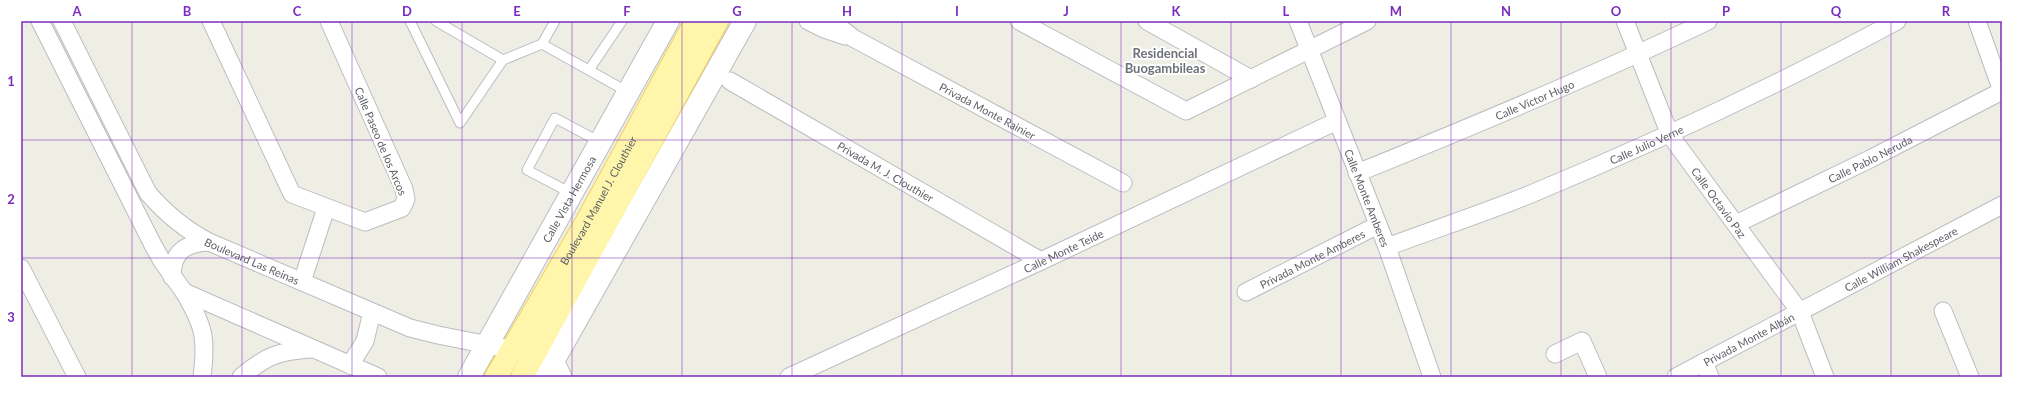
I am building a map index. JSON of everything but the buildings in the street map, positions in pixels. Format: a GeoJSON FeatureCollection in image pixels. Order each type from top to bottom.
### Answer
{"type":"FeatureCollection","features":[{"type":"Feature","properties":{"kind":"main road","name":"Boulevard Manuel J. Clouthier"},"geometry":{"type":"LineString","coordinates":[[496,377],[586,223],[696,21]]}},
{"type":"Feature","properties":{"kind":"main road","name":"Boulevard Manuel J. Clouthier"},"geometry":{"type":"LineString","coordinates":[[522,377],[551,363],[717,21]]}},
{"type":"Feature","properties":{"kind":"street"},"geometry":{"type":"LineString","coordinates":[[40,21],[153,245],[172,277],[184,292],[199,319],[205,349],[202,377]]}},
{"type":"Feature","properties":{"kind":"street","name":"Boulevard Las Reinas"},"geometry":{"type":"LineString","coordinates":[[62,21],[148,193],[165,213],[186,230],[209,242],[417,330],[512,349],[551,363]]}},
{"type":"Feature","properties":{"kind":"street","name":"Calle Paseo de los Arcos"},"geometry":{"type":"LineString","coordinates":[[211,21],[292,194],[365,222],[402,208],[406,199],[404,189],[329,21]]}},
{"type":"Feature","properties":{"kind":"street","name":"Calle Vista Hermosa"},"geometry":{"type":"LineString","coordinates":[[469,377],[486,344],[668,21]]}},
{"type":"Feature","properties":{"kind":"street"},"geometry":{"type":"LineString","coordinates":[[544,377],[745,21]]}},
{"type":"Feature","properties":{"kind":"street","name":"Privada Monte Rainier"},"geometry":{"type":"LineString","coordinates":[[808,21],[824,29],[853,38]]}},
{"type":"Feature","properties":{"kind":"street","name":"Privada Monte Rainier"},"geometry":{"type":"LineString","coordinates":[[832,21],[853,38],[1123,183]]}},
{"type":"Feature","properties":{"kind":"street"},"geometry":{"type":"LineString","coordinates":[[1019,21],[1186,111],[1367,21]]}},
{"type":"Feature","properties":{"kind":"street"},"geometry":{"type":"LineString","coordinates":[[1147,21],[1251,79]]}},
{"type":"Feature","properties":{"kind":"street","name":"Calle Monte Amberes"},"geometry":{"type":"LineString","coordinates":[[1298,21],[1387,247],[1432,377]]}},
{"type":"Feature","properties":{"kind":"street","name":"Calle Octavio Paz"},"geometry":{"type":"LineString","coordinates":[[1625,21],[1670,135],[1800,312],[1824,377]]}},
{"type":"Feature","properties":{"kind":"street","name":"Calle Víctor Hugo"},"geometry":{"type":"LineString","coordinates":[[1358,173],[1499,116],[1708,21]]}},
{"type":"Feature","properties":{"kind":"street","name":"Calle Julio Verne"},"geometry":{"type":"LineString","coordinates":[[1387,247],[1530,194],[1670,135],[1819,63],[1897,21]]}},
{"type":"Feature","properties":{"kind":"street"},"geometry":{"type":"LineString","coordinates":[[1977,21],[2002,91]]}},
{"type":"Feature","properties":{"kind":"street","name":"Privada M. J. Clouthier"},"geometry":{"type":"LineString","coordinates":[[730,81],[1041,261]]}},
{"type":"Feature","properties":{"kind":"street","name":"Calle Pablo Neruda"},"geometry":{"type":"LineString","coordinates":[[1736,224],[1870,159],[2002,91]]}},
{"type":"Feature","properties":{"kind":"street","name":"Calle Monte Teide"},"geometry":{"type":"LineString","coordinates":[[789,377],[1041,261],[1337,121]]}},
{"type":"Feature","properties":{"kind":"street","name":"Calle William Shakespeare"},"geometry":{"type":"LineString","coordinates":[[1800,312],[2002,205]]}},
{"type":"Feature","properties":{"kind":"street"},"geometry":{"type":"LineString","coordinates":[[302,282],[326,208]]}},
{"type":"Feature","properties":{"kind":"street","name":"Privada Monte Amberes"},"geometry":{"type":"LineString","coordinates":[[1246,292],[1378,225]]}},
{"type":"Feature","properties":{"kind":"street"},"geometry":{"type":"LineString","coordinates":[[172,277],[172,267],[182,250],[194,243],[209,242]]}},
{"type":"Feature","properties":{"kind":"street"},"geometry":{"type":"LineString","coordinates":[[21,268],[77,377]]}},
{"type":"Feature","properties":{"kind":"street"},"geometry":{"type":"LineString","coordinates":[[184,292],[378,377]]}},
{"type":"Feature","properties":{"kind":"street"},"geometry":{"type":"LineString","coordinates":[[1943,311],[1970,377]]}},
{"type":"Feature","properties":{"kind":"street"},"geometry":{"type":"LineString","coordinates":[[350,365],[364,341],[372,312]]}},
{"type":"Feature","properties":{"kind":"street","name":"Privada Monte Albán"},"geometry":{"type":"LineString","coordinates":[[1676,377],[1707,370],[1800,312]]}},
{"type":"Feature","properties":{"kind":"street"},"geometry":{"type":"LineString","coordinates":[[1556,354],[1582,341],[1598,377]]}},
{"type":"Feature","properties":{"kind":"street"},"geometry":{"type":"LineString","coordinates":[[241,377],[261,360],[286,350],[314,349]]}},
{"type":"Feature","properties":{"kind":"lane"},"geometry":{"type":"LineString","coordinates":[[410,21],[460,123],[503,60],[542,44],[555,21]]}},
{"type":"Feature","properties":{"kind":"lane"},"geometry":{"type":"LineString","coordinates":[[436,21],[503,60]]}},
{"type":"Feature","properties":{"kind":"lane"},"geometry":{"type":"LineString","coordinates":[[589,70],[622,21]]}},
{"type":"Feature","properties":{"kind":"lane"},"geometry":{"type":"LineString","coordinates":[[542,44],[628,92]]}},
{"type":"Feature","properties":{"kind":"lane"},"geometry":{"type":"LineString","coordinates":[[571,193],[526,170],[555,118],[600,142]]}},
{"type":"Feature","properties":{"kind":"district","name":"Residencial Buogambileas"},"geometry":{"type":"Point","coordinates":[1165,60]}}]}
